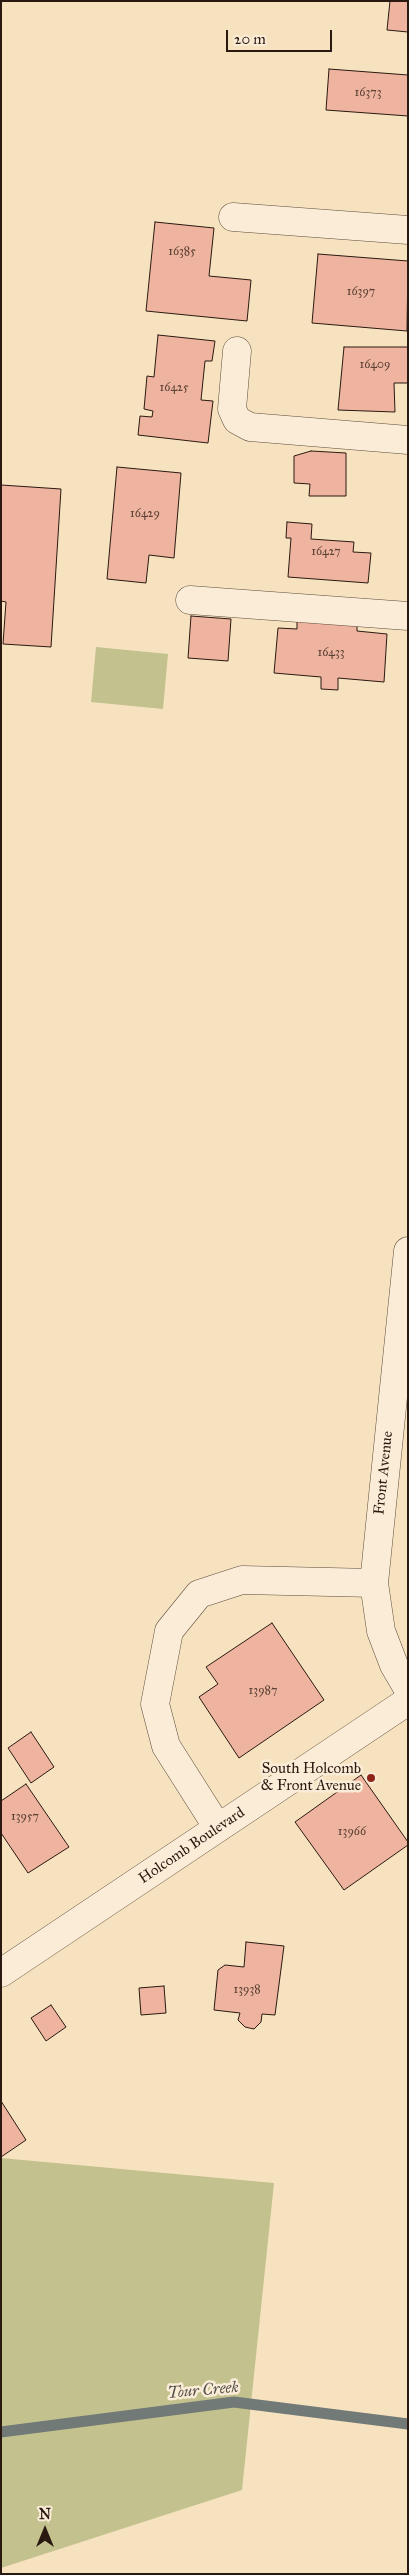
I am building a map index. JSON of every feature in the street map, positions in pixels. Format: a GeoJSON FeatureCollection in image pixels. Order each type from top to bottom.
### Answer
{"type":"FeatureCollection","features":[{"type":"Feature","properties":{"kind":"street"},"geometry":{"type":"LineString","coordinates":[[233,217],[408,230]]}},
{"type":"Feature","properties":{"kind":"street"},"geometry":{"type":"LineString","coordinates":[[237,351],[232,409],[237,420],[250,426],[408,440]]}},
{"type":"Feature","properties":{"kind":"street"},"geometry":{"type":"LineString","coordinates":[[190,600],[408,616]]}},
{"type":"Feature","properties":{"kind":"street","name":"Front Avenue"},"geometry":{"type":"LineString","coordinates":[[408,1251],[374,1583],[381,1631],[394,1666],[408,1689]]}},
{"type":"Feature","properties":{"kind":"street"},"geometry":{"type":"LineString","coordinates":[[218,1828],[166,1746],[155,1704],[168,1630],[199,1594],[242,1580],[374,1583]]}},
{"type":"Feature","properties":{"kind":"street","name":"Holcomb Boulevard"},"geometry":{"type":"LineString","coordinates":[[1,1974],[408,1701]]}},
{"type":"Feature","properties":{"kind":"shaded area"},"geometry":{"type":"Polygon","coordinates":[[[96,647],[168,654],[163,709],[91,702],[96,647]]]}},
{"type":"Feature","properties":{"kind":"shaded area"},"geometry":{"type":"Polygon","coordinates":[[[1,2158],[274,2183],[242,2490],[1,2568],[1,2158]]]}},
{"type":"Feature","properties":{"kind":"building"},"geometry":{"type":"Polygon","coordinates":[[[390,1],[408,1],[408,32],[387,30],[390,1]]]}},
{"type":"Feature","properties":{"kind":"building"},"geometry":{"type":"Polygon","coordinates":[[[329,69],[408,75],[408,116],[326,110],[329,69]]]}},
{"type":"Feature","properties":{"kind":"building"},"geometry":{"type":"Polygon","coordinates":[[[155,222],[214,228],[209,276],[251,280],[247,321],[146,311],[155,222]]]}},
{"type":"Feature","properties":{"kind":"building"},"geometry":{"type":"Polygon","coordinates":[[[318,254],[408,261],[407,331],[312,323],[318,254]]]}},
{"type":"Feature","properties":{"kind":"building"},"geometry":{"type":"Polygon","coordinates":[[[158,335],[215,341],[212,361],[205,361],[201,400],[213,401],[208,443],[138,435],[140,416],[152,417],[153,411],[144,409],[147,376],[154,377],[158,335]]]}},
{"type":"Feature","properties":{"kind":"building"},"geometry":{"type":"Polygon","coordinates":[[[344,347],[408,347],[408,383],[394,383],[395,412],[338,410],[344,347]]]}},
{"type":"Feature","properties":{"kind":"building"},"geometry":{"type":"Polygon","coordinates":[[[311,451],[346,453],[346,496],[309,496],[310,484],[294,483],[294,456],[311,451]]]}},
{"type":"Feature","properties":{"kind":"building"},"geometry":{"type":"Polygon","coordinates":[[[117,467],[181,473],[174,558],[149,555],[146,583],[107,579],[117,467]]]}},
{"type":"Feature","properties":{"kind":"building"},"geometry":{"type":"Polygon","coordinates":[[[1,485],[61,489],[51,647],[3,644],[6,602],[1,601],[1,485]]]}},
{"type":"Feature","properties":{"kind":"building"},"geometry":{"type":"Polygon","coordinates":[[[287,522],[312,524],[311,539],[354,542],[353,552],[371,553],[368,583],[288,577],[291,538],[286,538],[287,522]]]}},
{"type":"Feature","properties":{"kind":"building"},"geometry":{"type":"Polygon","coordinates":[[[191,616],[231,619],[228,661],[188,658],[191,616]]]}},
{"type":"Feature","properties":{"kind":"building"},"geometry":{"type":"Polygon","coordinates":[[[297,620],[357,625],[357,631],[387,634],[384,682],[338,678],[338,690],[321,689],[321,677],[274,673],[278,628],[297,629],[297,620]]]}},
{"type":"Feature","properties":{"kind":"building"},"geometry":{"type":"Polygon","coordinates":[[[272,1623],[324,1700],[239,1758],[199,1697],[218,1684],[206,1667],[272,1623]]]}},
{"type":"Feature","properties":{"kind":"building"},"geometry":{"type":"Polygon","coordinates":[[[31,1732],[54,1767],[31,1783],[8,1748],[31,1732]]]}},
{"type":"Feature","properties":{"kind":"building"},"geometry":{"type":"Polygon","coordinates":[[[361,1775],[408,1842],[408,1845],[344,1890],[295,1822],[361,1775]]]}},
{"type":"Feature","properties":{"kind":"building"},"geometry":{"type":"Polygon","coordinates":[[[26,1784],[69,1847],[28,1873],[1,1833],[1,1801],[26,1784]]]}},
{"type":"Feature","properties":{"kind":"building"},"geometry":{"type":"Polygon","coordinates":[[[246,1942],[284,1946],[275,2015],[262,2014],[261,2022],[254,2029],[245,2027],[238,2020],[240,2013],[214,2010],[218,1970],[225,1965],[244,1967],[246,1942]]]}},
{"type":"Feature","properties":{"kind":"building"},"geometry":{"type":"Polygon","coordinates":[[[164,1986],[166,2013],[141,2015],[139,1988],[164,1986]]]}},
{"type":"Feature","properties":{"kind":"building"},"geometry":{"type":"Polygon","coordinates":[[[51,2005],[66,2027],[46,2041],[31,2018],[51,2005]]]}},
{"type":"Feature","properties":{"kind":"building"},"geometry":{"type":"Polygon","coordinates":[[[1,2101],[26,2140],[1,2157],[1,2101]]]}},
{"type":"Feature","properties":{"kind":"waterway","name":"Tour Creek"},"geometry":{"type":"LineString","coordinates":[[1,2432],[234,2402],[408,2424]]}},
{"type":"Feature","properties":{"kind":"place","name":"South Holcomb & Front Avenue"},"geometry":{"type":"Point","coordinates":[371,1778]}}]}
